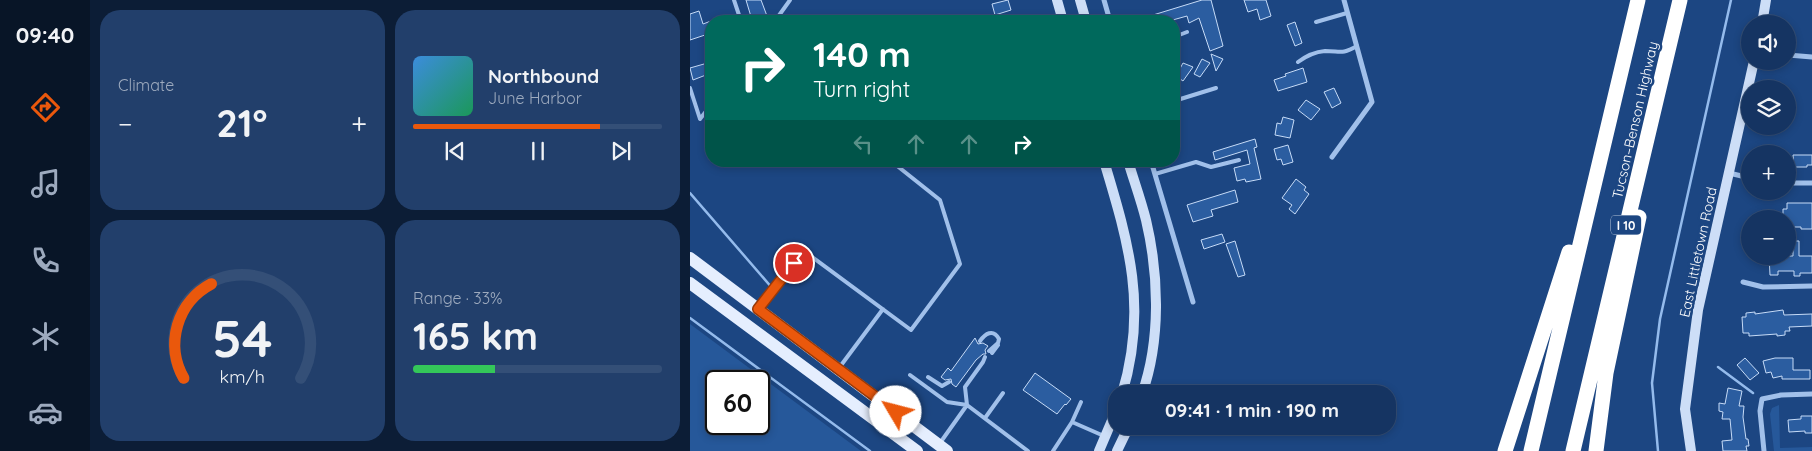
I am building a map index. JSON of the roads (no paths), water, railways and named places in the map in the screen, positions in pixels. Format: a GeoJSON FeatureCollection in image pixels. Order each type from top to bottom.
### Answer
{"type":"FeatureCollection","features":[{"type":"Feature","properties":{"kind":"highway","name":"Tucson–Benson Highway"},"geometry":{"type":"LineString","coordinates":[[1531,451],[1638,0]]}},
{"type":"Feature","properties":{"kind":"highway","name":"Tucson–Benson Highway"},"geometry":{"type":"LineString","coordinates":[[1573,451],[1682,0]]}},
{"type":"Feature","properties":{"kind":"highway"},"geometry":{"type":"LineString","coordinates":[[1596,451],[1606,373],[1682,0]]}},
{"type":"Feature","properties":{"kind":"highway"},"geometry":{"type":"LineString","coordinates":[[1505,451],[1606,133]]}},
{"type":"Feature","properties":{"kind":"main road"},"geometry":{"type":"LineString","coordinates":[[1057,0],[1061,15]]}},
{"type":"Feature","properties":{"kind":"main road"},"geometry":{"type":"LineString","coordinates":[[1080,0],[1084,15]]}},
{"type":"Feature","properties":{"kind":"main road"},"geometry":{"type":"LineString","coordinates":[[1764,15],[1766,0]]}},
{"type":"Feature","properties":{"kind":"main road","name":"East Littletown Road"},"geometry":{"type":"LineString","coordinates":[[1691,451],[1685,409],[1698,310],[1752,70]]}},
{"type":"Feature","properties":{"kind":"main road"},"geometry":{"type":"LineString","coordinates":[[1106,167],[1123,223],[1134,278],[1135,323],[1124,385]]}},
{"type":"Feature","properties":{"kind":"main road"},"geometry":{"type":"LineString","coordinates":[[1130,167],[1146,221],[1154,266],[1155,310],[1153,348],[1144,385]]}},
{"type":"Feature","properties":{"kind":"main road"},"geometry":{"type":"LineString","coordinates":[[690,258],[943,448]]}},
{"type":"Feature","properties":{"kind":"main road"},"geometry":{"type":"LineString","coordinates":[[690,283],[917,451]]}},
{"type":"Feature","properties":{"kind":"main road"},"geometry":{"type":"LineString","coordinates":[[1099,451],[1108,432]]}},
{"type":"Feature","properties":{"kind":"main road"},"geometry":{"type":"LineString","coordinates":[[1117,451],[1125,435]]}},
{"type":"Feature","properties":{"kind":"street"},"geometry":{"type":"LineString","coordinates":[[1104,0],[1108,15]]}},
{"type":"Feature","properties":{"kind":"street"},"geometry":{"type":"LineString","coordinates":[[1332,157],[1372,102],[1344,0]]}},
{"type":"Feature","properties":{"kind":"street"},"geometry":{"type":"LineString","coordinates":[[1796,55],[1812,57]]}},
{"type":"Feature","properties":{"kind":"street"},"geometry":{"type":"LineString","coordinates":[[1153,167],[1193,302]]}},
{"type":"Feature","properties":{"kind":"street"},"geometry":{"type":"LineString","coordinates":[[1728,173],[1741,176]]}},
{"type":"Feature","properties":{"kind":"street"},"geometry":{"type":"LineString","coordinates":[[1796,183],[1812,183]]}},
{"type":"Feature","properties":{"kind":"street"},"geometry":{"type":"LineString","coordinates":[[1743,282],[1763,288],[1812,286]]}},
{"type":"Feature","properties":{"kind":"street"},"geometry":{"type":"LineString","coordinates":[[1764,451],[1760,411],[1762,399],[1781,394],[1812,394]]}},
{"type":"Feature","properties":{"kind":"lane"},"geometry":{"type":"LineString","coordinates":[[734,0],[739,15]]}},
{"type":"Feature","properties":{"kind":"lane"},"geometry":{"type":"LineString","coordinates":[[779,15],[790,0]]}},
{"type":"Feature","properties":{"kind":"lane"},"geometry":{"type":"LineString","coordinates":[[1316,22],[1347,13]]}},
{"type":"Feature","properties":{"kind":"lane"},"geometry":{"type":"LineString","coordinates":[[1180,35],[1187,32]]}},
{"type":"Feature","properties":{"kind":"lane"},"geometry":{"type":"LineString","coordinates":[[1298,62],[1308,55],[1318,52],[1344,53],[1356,46]]}},
{"type":"Feature","properties":{"kind":"lane"},"geometry":{"type":"LineString","coordinates":[[690,88],[700,120],[705,113]]}},
{"type":"Feature","properties":{"kind":"lane"},"geometry":{"type":"LineString","coordinates":[[1180,99],[1216,88]]}},
{"type":"Feature","properties":{"kind":"lane"},"geometry":{"type":"LineString","coordinates":[[1180,167],[1196,162],[1211,167],[1238,160]]}},
{"type":"Feature","properties":{"kind":"lane"},"geometry":{"type":"LineString","coordinates":[[758,309],[804,251],[911,330],[960,264],[940,200],[899,167]]}},
{"type":"Feature","properties":{"kind":"lane"},"geometry":{"type":"LineString","coordinates":[[1155,174],[1179,167]]}},
{"type":"Feature","properties":{"kind":"lane"},"geometry":{"type":"LineString","coordinates":[[838,369],[883,309]]}},
{"type":"Feature","properties":{"kind":"lane"},"geometry":{"type":"LineString","coordinates":[[980,341],[985,334],[990,332],[998,336],[998,343],[990,352]]}},
{"type":"Feature","properties":{"kind":"lane"},"geometry":{"type":"LineString","coordinates":[[943,448],[967,405],[965,387],[985,360]]}},
{"type":"Feature","properties":{"kind":"lane"},"geometry":{"type":"LineString","coordinates":[[910,375],[947,402],[967,405],[1028,451]]}},
{"type":"Feature","properties":{"kind":"lane"},"geometry":{"type":"LineString","coordinates":[[928,377],[942,386],[949,382]]}},
{"type":"Feature","properties":{"kind":"lane"},"geometry":{"type":"LineString","coordinates":[[984,418],[1003,393]]}},
{"type":"Feature","properties":{"kind":"lane"},"geometry":{"type":"LineString","coordinates":[[1053,451],[1072,422],[1081,402]]}},
{"type":"Feature","properties":{"kind":"lane"},"geometry":{"type":"LineString","coordinates":[[1072,422],[1106,437]]}},
{"type":"Feature","properties":{"kind":"waterway"},"geometry":{"type":"LineString","coordinates":[[1658,451],[1652,383],[1660,319],[1731,0]]}},
{"type":"Feature","properties":{"kind":"waterway"},"geometry":{"type":"LineString","coordinates":[[690,193],[773,289]]}},
{"type":"Feature","properties":{"kind":"waterway"},"geometry":{"type":"LineString","coordinates":[[690,318],[870,451]]}},
{"type":"Feature","properties":{"kind":"waterway"},"geometry":{"type":"LineString","coordinates":[[1718,367],[1753,393]]}}]}
